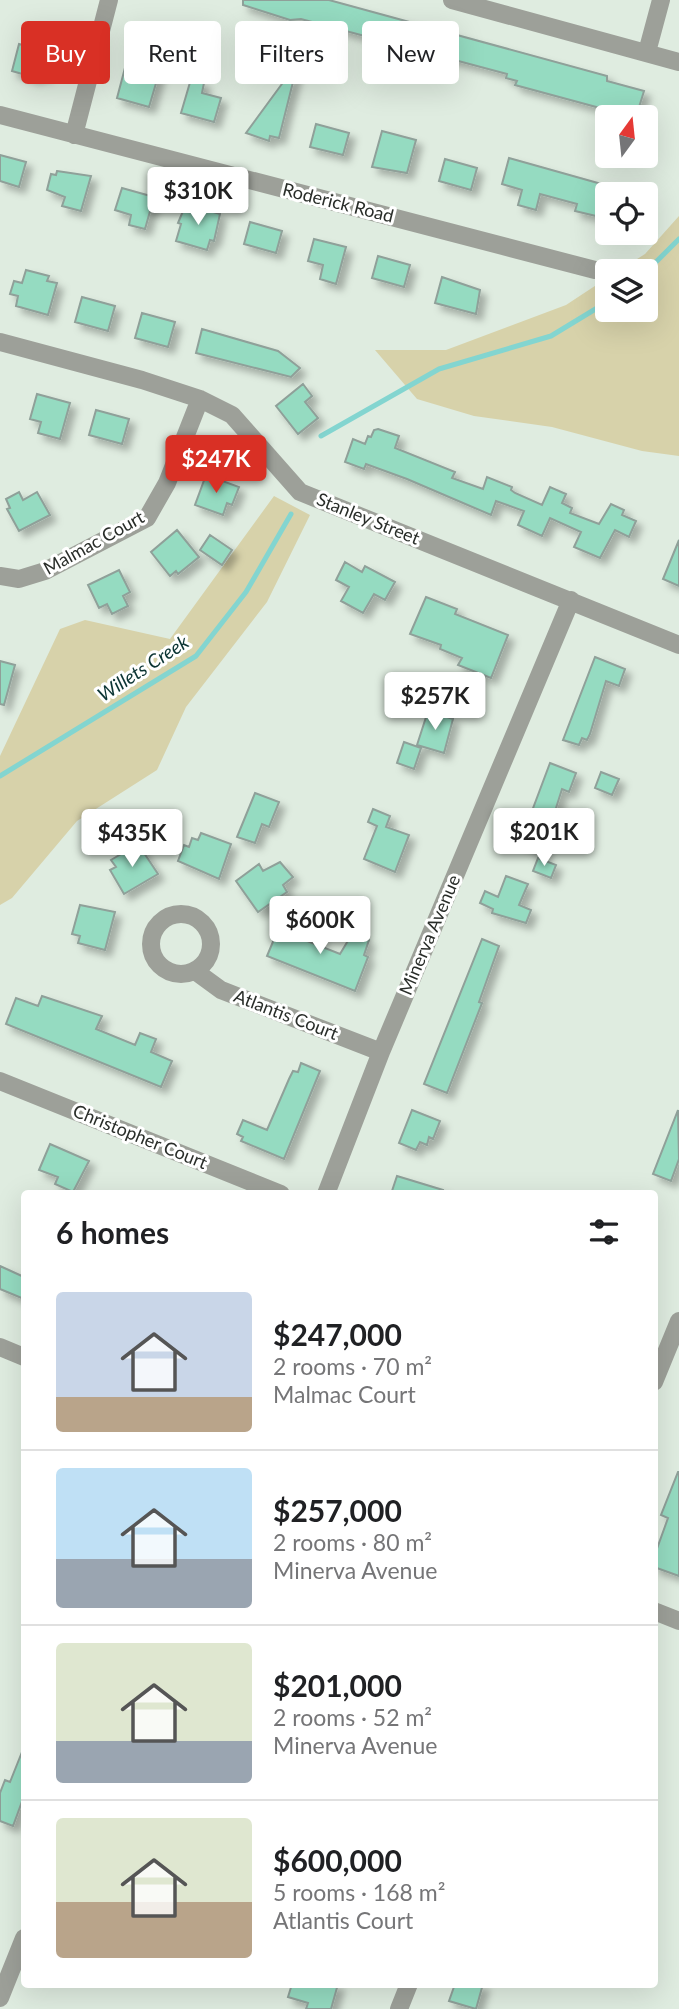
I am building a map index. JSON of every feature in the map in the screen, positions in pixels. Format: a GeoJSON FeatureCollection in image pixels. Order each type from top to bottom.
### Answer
{"type":"FeatureCollection","features":[{"type":"Feature","properties":{"kind":"street"},"geometry":{"type":"LineString","coordinates":[[74,135],[109,0]]}},
{"type":"Feature","properties":{"kind":"street"},"geometry":{"type":"LineString","coordinates":[[452,0],[679,62]]}},
{"type":"Feature","properties":{"kind":"street"},"geometry":{"type":"LineString","coordinates":[[647,52],[661,0]]}},
{"type":"Feature","properties":{"kind":"street","name":"Roderick Road"},"geometry":{"type":"LineString","coordinates":[[0,115],[594,270]]}},
{"type":"Feature","properties":{"kind":"street","name":"Stanley Street"},"geometry":{"type":"LineString","coordinates":[[0,342],[142,380],[200,399],[232,415],[300,492],[679,645]]}},
{"type":"Feature","properties":{"kind":"street","name":"Malmac Court"},"geometry":{"type":"LineString","coordinates":[[0,576],[19,579],[45,571],[147,518],[167,483],[200,399]]}},
{"type":"Feature","properties":{"kind":"street","name":"Minerva Avenue"},"geometry":{"type":"LineString","coordinates":[[328,1190],[381,1052],[570,600]]}},
{"type":"Feature","properties":{"kind":"street","name":"Atlantis Court"},"geometry":{"type":"LineString","coordinates":[[195,971],[221,990],[381,1052]]}},
{"type":"Feature","properties":{"kind":"street","name":"Christopher Court"},"geometry":{"type":"LineString","coordinates":[[0,1081],[271,1190]]}},
{"type":"Feature","properties":{"kind":"street"},"geometry":{"type":"LineString","coordinates":[[658,1372],[679,1321]]}},
{"type":"Feature","properties":{"kind":"street"},"geometry":{"type":"LineString","coordinates":[[0,1347],[21,1356]]}},
{"type":"Feature","properties":{"kind":"street"},"geometry":{"type":"LineString","coordinates":[[658,1613],[679,1621]]}},
{"type":"Feature","properties":{"kind":"street"},"geometry":{"type":"LineString","coordinates":[[0,1998],[21,1946]]}},
{"type":"Feature","properties":{"kind":"street"},"geometry":{"type":"LineString","coordinates":[[399,2009],[407,1988]]}},
{"type":"Feature","properties":{"kind":"shaded area"},"geometry":{"type":"Polygon","coordinates":[[[679,216],[679,456],[642,451],[552,427],[474,416],[417,399],[375,350],[446,350],[566,305],[595,286],[595,322],[658,322],[658,259],[637,259],[653,245],[658,245],[658,239],[679,216]]]}},
{"type":"Feature","properties":{"kind":"shaded area"},"geometry":{"type":"Polygon","coordinates":[[[274,496],[310,515],[267,602],[186,707],[157,770],[77,821],[12,898],[0,905],[0,756],[60,629],[85,620],[170,639],[274,496]]]}},
{"type":"Feature","properties":{"kind":"building"},"geometry":{"type":"Polygon","coordinates":[[[243,0],[329,0],[406,21],[362,21],[362,35],[348,32],[348,21],[290,20],[243,5],[243,0]]]}},
{"type":"Feature","properties":{"kind":"building"},"geometry":{"type":"Polygon","coordinates":[[[459,36],[607,76],[607,81],[644,91],[640,105],[595,107],[515,85],[517,81],[506,78],[507,74],[459,61],[459,36]]]}},
{"type":"Feature","properties":{"kind":"building"},"geometry":{"type":"Polygon","coordinates":[[[19,44],[21,45],[21,74],[12,71],[19,44]]]}},
{"type":"Feature","properties":{"kind":"building"},"geometry":{"type":"Polygon","coordinates":[[[124,72],[124,84],[156,84],[149,107],[117,98],[124,72]]]}},
{"type":"Feature","properties":{"kind":"building"},"geometry":{"type":"Polygon","coordinates":[[[190,84],[204,84],[202,93],[221,98],[214,122],[181,113],[190,84]]]}},
{"type":"Feature","properties":{"kind":"building"},"geometry":{"type":"Polygon","coordinates":[[[282,84],[292,84],[279,138],[270,136],[269,141],[246,133],[282,84]]]}},
{"type":"Feature","properties":{"kind":"building"},"geometry":{"type":"Polygon","coordinates":[[[316,124],[349,133],[343,155],[310,147],[316,124]]]}},
{"type":"Feature","properties":{"kind":"building"},"geometry":{"type":"Polygon","coordinates":[[[382,131],[416,140],[407,173],[372,167],[382,131]]]}},
{"type":"Feature","properties":{"kind":"building"},"geometry":{"type":"Polygon","coordinates":[[[0,155],[26,162],[19,187],[0,181],[0,155]]]}},
{"type":"Feature","properties":{"kind":"building"},"geometry":{"type":"Polygon","coordinates":[[[509,158],[595,182],[595,216],[575,211],[577,204],[540,194],[536,210],[518,205],[522,190],[502,184],[509,158]]]}},
{"type":"Feature","properties":{"kind":"building"},"geometry":{"type":"Polygon","coordinates":[[[445,159],[477,168],[471,190],[439,181],[445,159]]]}},
{"type":"Feature","properties":{"kind":"building"},"geometry":{"type":"Polygon","coordinates":[[[57,171],[91,176],[81,211],[62,206],[65,197],[47,190],[51,174],[56,175],[57,171]]]}},
{"type":"Feature","properties":{"kind":"building"},"geometry":{"type":"Polygon","coordinates":[[[122,188],[154,197],[145,229],[129,225],[131,215],[115,210],[122,188]]]}},
{"type":"Feature","properties":{"kind":"building"},"geometry":{"type":"Polygon","coordinates":[[[186,204],[220,214],[214,241],[210,240],[207,250],[176,241],[181,224],[178,223],[186,204]]]}},
{"type":"Feature","properties":{"kind":"building"},"geometry":{"type":"Polygon","coordinates":[[[250,222],[282,231],[276,253],[244,244],[250,222]]]}},
{"type":"Feature","properties":{"kind":"building"},"geometry":{"type":"Polygon","coordinates":[[[314,239],[346,247],[336,284],[320,279],[323,265],[308,261],[314,239]]]}},
{"type":"Feature","properties":{"kind":"building"},"geometry":{"type":"Polygon","coordinates":[[[378,256],[410,265],[404,287],[372,278],[378,256]]]}},
{"type":"Feature","properties":{"kind":"building"},"geometry":{"type":"Polygon","coordinates":[[[26,270],[49,276],[47,281],[57,283],[48,315],[16,306],[18,296],[10,294],[14,281],[22,283],[26,270]]]}},
{"type":"Feature","properties":{"kind":"building"},"geometry":{"type":"Polygon","coordinates":[[[442,277],[480,290],[476,314],[435,303],[442,277]]]}},
{"type":"Feature","properties":{"kind":"building"},"geometry":{"type":"Polygon","coordinates":[[[82,297],[115,306],[108,331],[75,322],[82,297]]]}},
{"type":"Feature","properties":{"kind":"building"},"geometry":{"type":"Polygon","coordinates":[[[142,313],[175,322],[168,347],[135,338],[142,313]]]}},
{"type":"Feature","properties":{"kind":"building"},"geometry":{"type":"Polygon","coordinates":[[[202,329],[278,351],[300,368],[291,377],[196,353],[202,329]]]}},
{"type":"Feature","properties":{"kind":"building"},"geometry":{"type":"Polygon","coordinates":[[[303,384],[312,396],[305,402],[318,418],[298,434],[276,406],[303,384]]]}},
{"type":"Feature","properties":{"kind":"building"},"geometry":{"type":"Polygon","coordinates":[[[37,394],[70,403],[60,439],[38,433],[41,422],[30,419],[37,394]]]}},
{"type":"Feature","properties":{"kind":"building"},"geometry":{"type":"Polygon","coordinates":[[[96,410],[129,419],[122,444],[89,435],[96,410]]]}},
{"type":"Feature","properties":{"kind":"building"},"geometry":{"type":"Polygon","coordinates":[[[374,430],[399,436],[395,448],[455,472],[452,478],[483,489],[487,477],[512,487],[511,490],[515,493],[542,505],[550,487],[566,494],[562,503],[572,508],[570,513],[599,524],[611,504],[624,510],[622,515],[636,521],[629,537],[615,530],[600,558],[574,547],[581,532],[550,518],[542,536],[518,525],[524,511],[496,501],[491,515],[366,464],[364,469],[345,462],[353,439],[365,444],[368,436],[371,437],[374,430]]]}},
{"type":"Feature","properties":{"kind":"building"},"geometry":{"type":"Polygon","coordinates":[[[206,475],[239,487],[232,505],[227,503],[223,515],[195,505],[206,475]]]}},
{"type":"Feature","properties":{"kind":"building"},"geometry":{"type":"Polygon","coordinates":[[[19,492],[23,500],[37,492],[50,515],[19,531],[7,509],[10,508],[6,499],[19,492]]]}},
{"type":"Feature","properties":{"kind":"building"},"geometry":{"type":"Polygon","coordinates":[[[177,530],[199,557],[178,574],[176,571],[170,576],[151,552],[177,530]]]}},
{"type":"Feature","properties":{"kind":"building"},"geometry":{"type":"Polygon","coordinates":[[[210,535],[232,550],[222,565],[200,550],[210,535]]]}},
{"type":"Feature","properties":{"kind":"building"},"geometry":{"type":"Polygon","coordinates":[[[679,540],[679,586],[663,579],[679,540]]]}},
{"type":"Feature","properties":{"kind":"building"},"geometry":{"type":"Polygon","coordinates":[[[345,562],[362,572],[365,566],[395,582],[385,600],[374,594],[363,613],[341,601],[349,587],[336,580],[345,562]]]}},
{"type":"Feature","properties":{"kind":"building"},"geometry":{"type":"Polygon","coordinates":[[[119,570],[130,592],[123,596],[128,606],[112,614],[107,604],[99,608],[88,585],[119,570]]]}},
{"type":"Feature","properties":{"kind":"building"},"geometry":{"type":"Polygon","coordinates":[[[426,597],[457,609],[455,614],[508,635],[491,678],[458,665],[462,658],[440,649],[441,645],[410,634],[426,597]]]}},
{"type":"Feature","properties":{"kind":"building"},"geometry":{"type":"Polygon","coordinates":[[[595,657],[625,669],[619,686],[606,681],[590,734],[587,740],[582,738],[579,745],[563,740],[595,657]]]}},
{"type":"Feature","properties":{"kind":"building"},"geometry":{"type":"Polygon","coordinates":[[[0,661],[15,665],[4,705],[0,704],[0,661]]]}},
{"type":"Feature","properties":{"kind":"building"},"geometry":{"type":"Polygon","coordinates":[[[428,711],[453,719],[444,753],[417,745],[428,711]]]}},
{"type":"Feature","properties":{"kind":"building"},"geometry":{"type":"Polygon","coordinates":[[[404,742],[421,748],[414,769],[397,763],[404,742]]]}},
{"type":"Feature","properties":{"kind":"building"},"geometry":{"type":"Polygon","coordinates":[[[550,763],[576,773],[569,792],[562,789],[542,852],[520,843],[550,763]]]}},
{"type":"Feature","properties":{"kind":"building"},"geometry":{"type":"Polygon","coordinates":[[[601,772],[619,779],[612,795],[595,788],[601,772]]]}},
{"type":"Feature","properties":{"kind":"building"},"geometry":{"type":"Polygon","coordinates":[[[255,793],[279,802],[269,827],[262,824],[255,843],[237,837],[255,793]]]}},
{"type":"Feature","properties":{"kind":"building"},"geometry":{"type":"Polygon","coordinates":[[[373,809],[390,816],[386,827],[409,835],[395,872],[364,859],[377,826],[368,822],[373,809]]]}},
{"type":"Feature","properties":{"kind":"building"},"geometry":{"type":"Polygon","coordinates":[[[201,833],[231,844],[219,879],[178,861],[184,845],[189,847],[192,838],[198,840],[201,833]]]}},
{"type":"Feature","properties":{"kind":"building"},"geometry":{"type":"Polygon","coordinates":[[[138,844],[158,874],[124,894],[110,870],[116,867],[111,860],[138,844]]]}},
{"type":"Feature","properties":{"kind":"building"},"geometry":{"type":"Polygon","coordinates":[[[538,858],[556,865],[551,878],[533,871],[538,858]]]}},
{"type":"Feature","properties":{"kind":"building"},"geometry":{"type":"Polygon","coordinates":[[[280,862],[293,877],[283,885],[287,892],[258,912],[236,881],[259,864],[263,871],[280,862]]]}},
{"type":"Feature","properties":{"kind":"building"},"geometry":{"type":"Polygon","coordinates":[[[506,876],[528,884],[519,905],[531,910],[526,923],[492,913],[493,909],[480,903],[485,891],[498,897],[506,876]]]}},
{"type":"Feature","properties":{"kind":"building"},"geometry":{"type":"Polygon","coordinates":[[[80,905],[115,912],[105,950],[78,943],[80,936],[72,934],[80,905]]]}},
{"type":"Feature","properties":{"kind":"building"},"geometry":{"type":"Polygon","coordinates":[[[282,920],[310,932],[307,941],[340,954],[352,934],[369,940],[364,955],[368,957],[355,991],[267,956],[282,920]]]}},
{"type":"Feature","properties":{"kind":"building"},"geometry":{"type":"Polygon","coordinates":[[[482,939],[499,946],[479,1002],[482,1003],[447,1093],[424,1084],[482,939]]]}},
{"type":"Feature","properties":{"kind":"building"},"geometry":{"type":"Polygon","coordinates":[[[42,996],[102,1016],[96,1029],[135,1045],[140,1033],[156,1039],[151,1052],[172,1061],[161,1087],[6,1024],[16,998],[38,1006],[42,996]]]}},
{"type":"Feature","properties":{"kind":"building"},"geometry":{"type":"Polygon","coordinates":[[[301,1063],[320,1071],[284,1159],[241,1141],[243,1137],[237,1134],[243,1120],[267,1130],[293,1071],[298,1072],[301,1063]]]}},
{"type":"Feature","properties":{"kind":"building"},"geometry":{"type":"Polygon","coordinates":[[[412,1110],[440,1121],[433,1139],[429,1137],[427,1145],[420,1142],[416,1150],[399,1143],[412,1110]]]}},
{"type":"Feature","properties":{"kind":"building"},"geometry":{"type":"Polygon","coordinates":[[[678,1110],[679,1159],[671,1181],[653,1174],[678,1110]]]}},
{"type":"Feature","properties":{"kind":"building"},"geometry":{"type":"Polygon","coordinates":[[[50,1144],[89,1161],[74,1190],[55,1184],[58,1177],[39,1170],[50,1144]]]}},
{"type":"Feature","properties":{"kind":"building"},"geometry":{"type":"Polygon","coordinates":[[[397,1176],[443,1190],[392,1190],[397,1176]]]}},
{"type":"Feature","properties":{"kind":"building"},"geometry":{"type":"Polygon","coordinates":[[[0,1266],[21,1276],[21,1298],[0,1289],[0,1266]]]}},
{"type":"Feature","properties":{"kind":"building"},"geometry":{"type":"Polygon","coordinates":[[[679,1472],[679,1576],[658,1568],[658,1546],[668,1518],[661,1515],[679,1472]]]}},
{"type":"Feature","properties":{"kind":"building"},"geometry":{"type":"Polygon","coordinates":[[[21,1754],[21,1804],[13,1826],[0,1821],[0,1793],[5,1780],[10,1782],[21,1754]]]}},
{"type":"Feature","properties":{"kind":"building"},"geometry":{"type":"Polygon","coordinates":[[[291,1988],[337,1988],[331,2009],[306,2009],[308,2003],[288,1997],[291,1988]]]}},
{"type":"Feature","properties":{"kind":"building"},"geometry":{"type":"Polygon","coordinates":[[[454,1988],[482,1988],[476,2009],[449,2001],[454,1988]]]}},
{"type":"Feature","properties":{"kind":"waterway","name":"Willets Creek"},"geometry":{"type":"LineString","coordinates":[[658,260],[679,239]]}},
{"type":"Feature","properties":{"kind":"waterway","name":"Willets Creek"},"geometry":{"type":"LineString","coordinates":[[321,436],[439,369],[551,336],[595,309]]}},
{"type":"Feature","properties":{"kind":"waterway","name":"Willets Creek"},"geometry":{"type":"LineString","coordinates":[[0,776],[196,656],[246,592],[291,514]]}}]}
